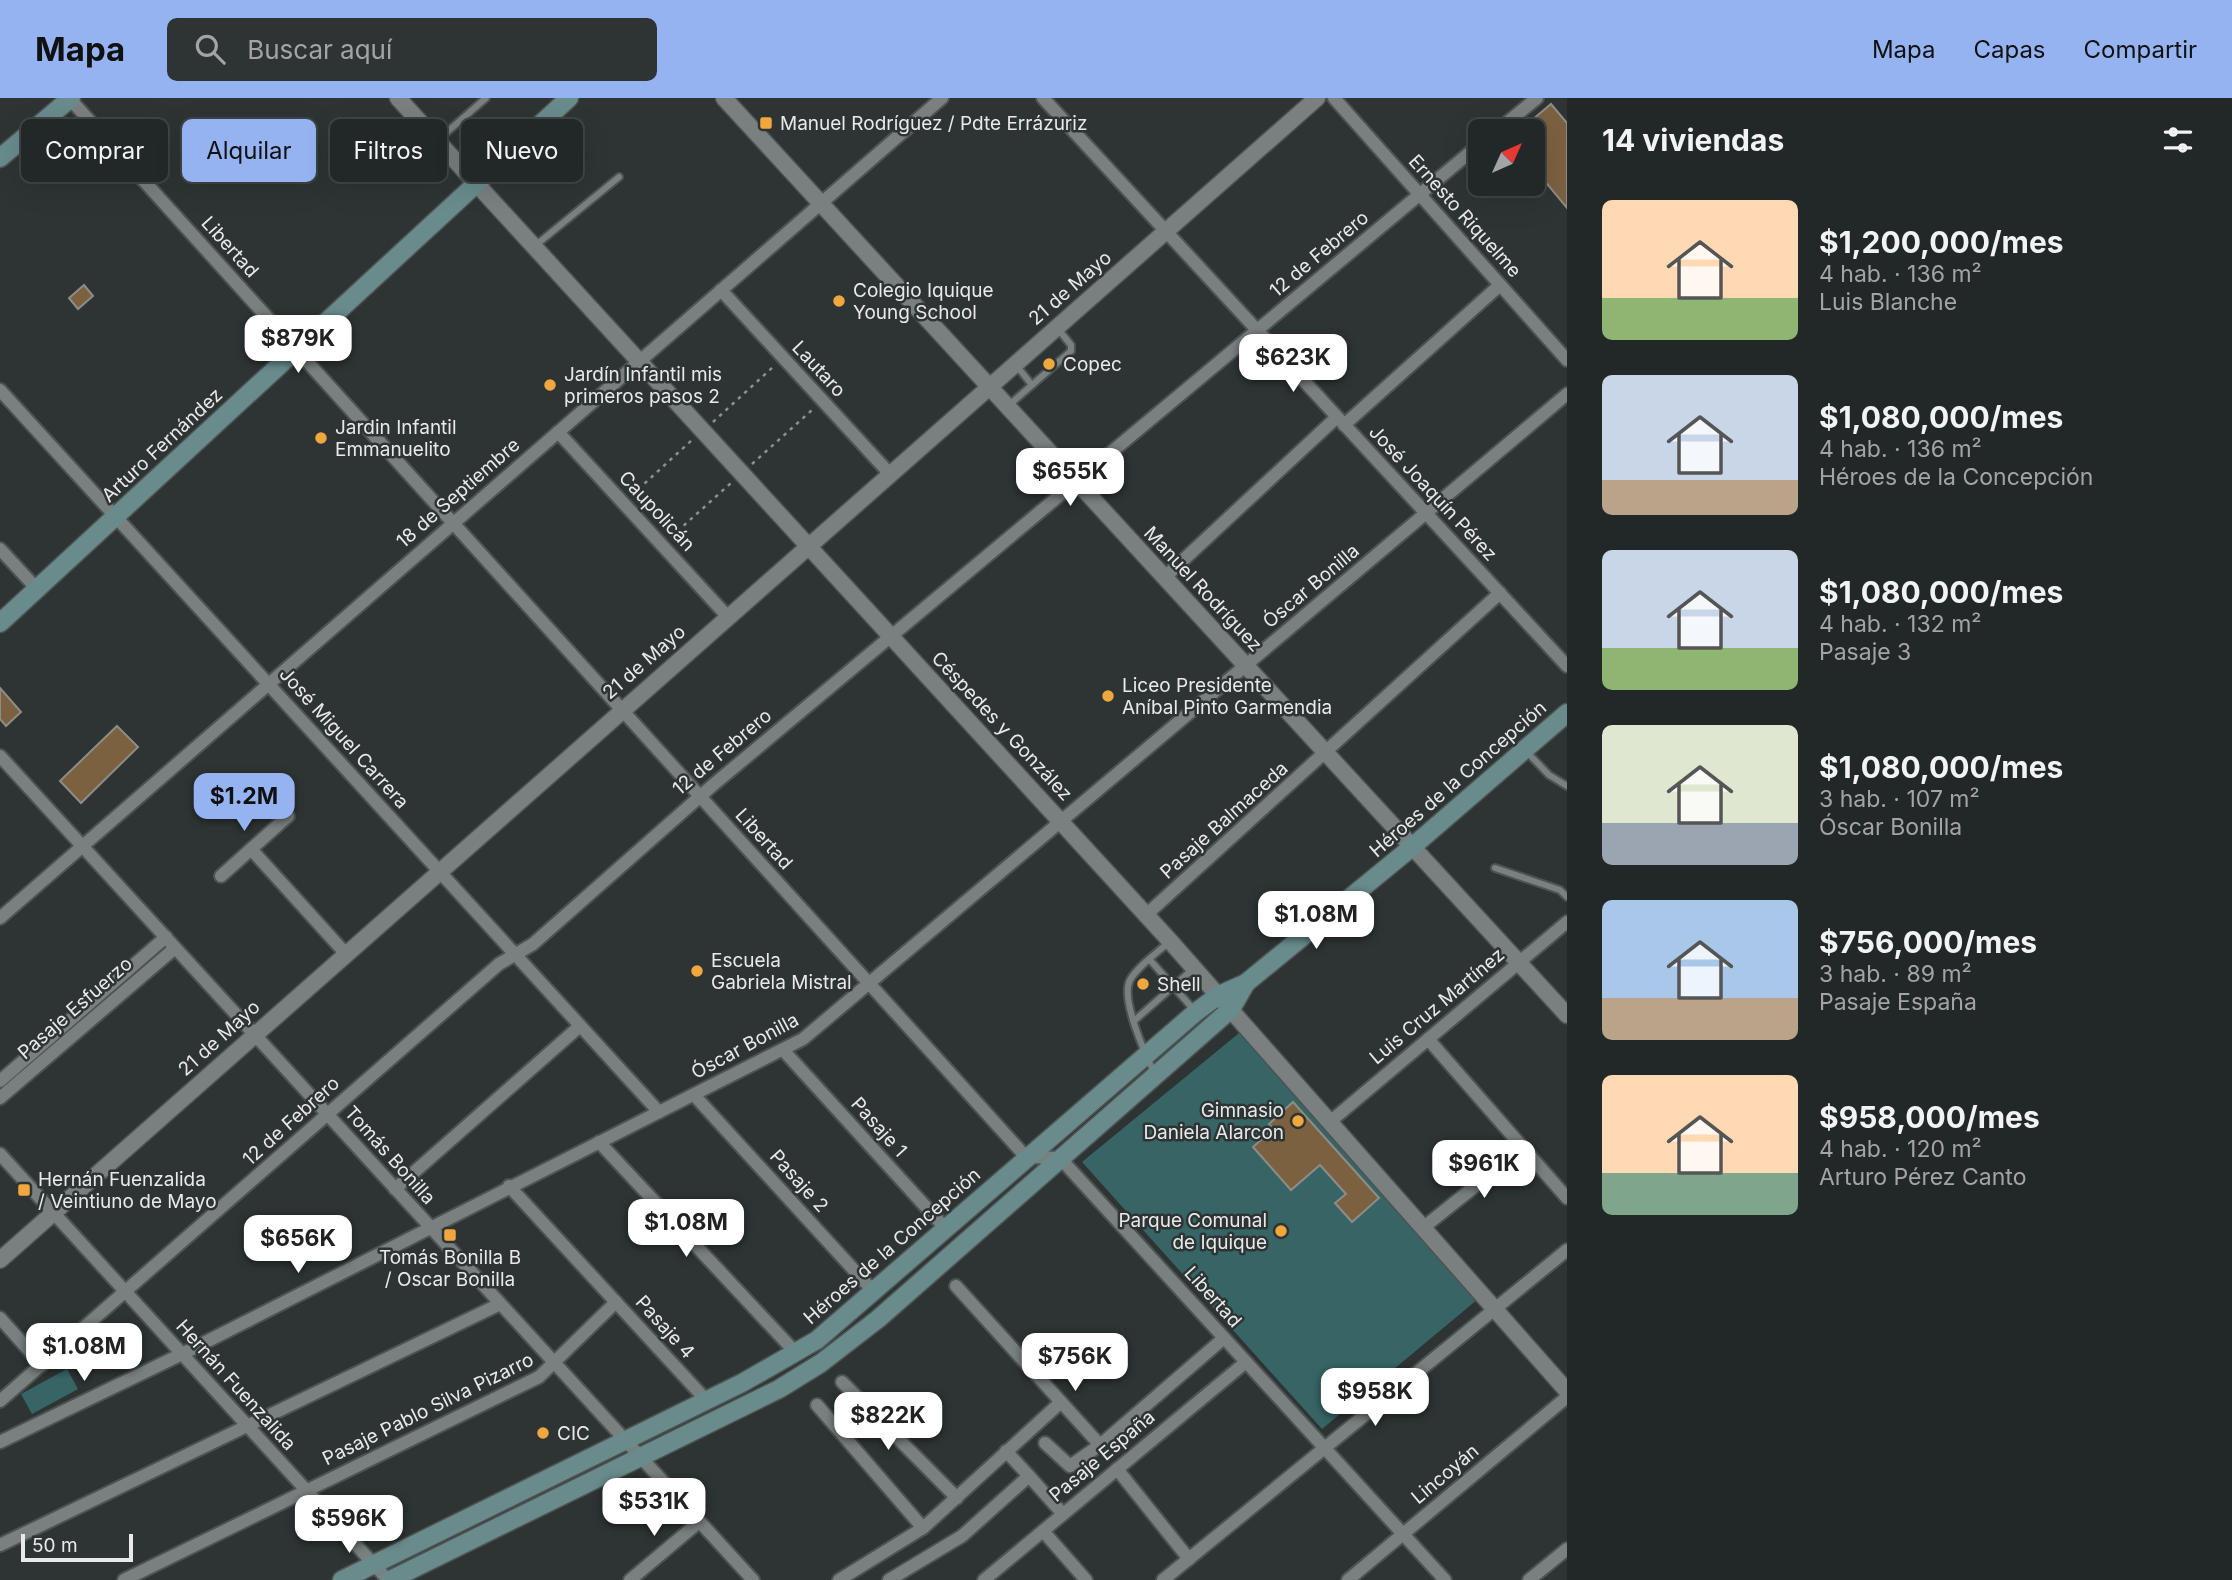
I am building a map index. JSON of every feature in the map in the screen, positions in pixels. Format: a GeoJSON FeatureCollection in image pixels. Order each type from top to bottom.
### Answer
{"type":"FeatureCollection","features":[{"type":"Feature","properties":{"kind":"main road"},"geometry":{"type":"LineString","coordinates":[[0,158],[70,98]]}},
{"type":"Feature","properties":{"kind":"main road","name":"Arturo Fernández"},"geometry":{"type":"LineString","coordinates":[[0,624],[569,98]]}},
{"type":"Feature","properties":{"kind":"main road","name":"Héroes de la Concepción"},"geometry":{"type":"LineString","coordinates":[[389,1580],[779,1389],[840,1349],[1156,1074],[1246,983],[1412,847],[1567,713]]}},
{"type":"Feature","properties":{"kind":"main road","name":"Héroes de la Concepción"},"geometry":{"type":"LineString","coordinates":[[342,1580],[797,1354],[875,1293],[1026,1157],[1196,1012],[1225,1002]]}},
{"type":"Feature","properties":{"kind":"street","name":"Libertad"},"geometry":{"type":"LineString","coordinates":[[70,98],[1026,1157]]}},
{"type":"Feature","properties":{"kind":"street","name":"Céspedes y González"},"geometry":{"type":"LineString","coordinates":[[398,98],[418,119]]}},
{"type":"Feature","properties":{"kind":"street","name":"18 de Septiembre"},"geometry":{"type":"LineString","coordinates":[[0,918],[942,98]]}},
{"type":"Feature","properties":{"kind":"street","name":"José Joaquín Pérez"},"geometry":{"type":"LineString","coordinates":[[1043,98],[1567,667]]}},
{"type":"Feature","properties":{"kind":"street","name":"21 de Mayo"},"geometry":{"type":"LineString","coordinates":[[0,1260],[1317,98]]}},
{"type":"Feature","properties":{"kind":"street","name":"Ernesto Riquelme"},"geometry":{"type":"LineString","coordinates":[[1334,98],[1567,360]]}},
{"type":"Feature","properties":{"kind":"street"},"geometry":{"type":"LineString","coordinates":[[1512,119],[1537,98]]}},
{"type":"Feature","properties":{"kind":"street","name":"Manuel Rodríguez"},"geometry":{"type":"LineString","coordinates":[[730,100],[1006,407],[1567,1015]]}},
{"type":"Feature","properties":{"kind":"street","name":"Céspedes y González"},"geometry":{"type":"LineString","coordinates":[[447,151],[1170,940],[1567,1391]]}},
{"type":"Feature","properties":{"kind":"street","name":"12 de Febrero"},"geometry":{"type":"LineString","coordinates":[[0,1401],[127,1293],[499,964],[533,944],[699,796],[1468,155]]}},
{"type":"Feature","properties":{"kind":"street"},"geometry":{"type":"LineString","coordinates":[[1165,577],[1500,285]]}},
{"type":"Feature","properties":{"kind":"street","name":"Lautaro"},"geometry":{"type":"LineString","coordinates":[[721,290],[890,474]]}},
{"type":"Feature","properties":{"kind":"street","name":"José Miguel Carrera"},"geometry":{"type":"LineString","coordinates":[[0,390],[659,1112]]}},
{"type":"Feature","properties":{"kind":"street","name":"Óscar Bonilla"},"geometry":{"type":"LineString","coordinates":[[0,1442],[182,1354],[429,1226],[784,1051],[821,1026],[870,985],[1567,394]]}},
{"type":"Feature","properties":{"kind":"street","name":"Caupolicán"},"geometry":{"type":"LineString","coordinates":[[558,432],[728,617]]}},
{"type":"Feature","properties":{"kind":"street"},"geometry":{"type":"LineString","coordinates":[[0,549],[37,589]]}},
{"type":"Feature","properties":{"kind":"street","name":"Pasaje Balmaceda"},"geometry":{"type":"LineString","coordinates":[[1146,915],[1327,754],[1500,593]]}},
{"type":"Feature","properties":{"kind":"street","name":"Tomás Bonilla"},"geometry":{"type":"LineString","coordinates":[[0,756],[752,1580]]}},
{"type":"Feature","properties":{"kind":"street"},"geometry":{"type":"LineString","coordinates":[[221,876],[288,816]]}},
{"type":"Feature","properties":{"kind":"street"},"geometry":{"type":"LineString","coordinates":[[251,849],[346,954]]}},
{"type":"Feature","properties":{"kind":"street","name":"Luis Cruz Martínez"},"geometry":{"type":"LineString","coordinates":[[1331,1121],[1567,922]]}},
{"type":"Feature","properties":{"kind":"street","name":"Pasaje Esfuerzo"},"geometry":{"type":"LineString","coordinates":[[0,1081],[170,943]]}},
{"type":"Feature","properties":{"kind":"street","name":"Pasaje Esfuerzo"},"geometry":{"type":"LineString","coordinates":[[0,1098],[170,943]]}},
{"type":"Feature","properties":{"kind":"street"},"geometry":{"type":"LineString","coordinates":[[395,1189],[580,1026]]}},
{"type":"Feature","properties":{"kind":"street"},"geometry":{"type":"LineString","coordinates":[[1428,1039],[1567,1198]]}},
{"type":"Feature","properties":{"kind":"street","name":"Pasaje 1"},"geometry":{"type":"LineString","coordinates":[[784,1051],[946,1229]]}},
{"type":"Feature","properties":{"kind":"street","name":"Pasaje 2"},"geometry":{"type":"LineString","coordinates":[[694,1095],[875,1293]]}},
{"type":"Feature","properties":{"kind":"street"},"geometry":{"type":"LineString","coordinates":[[599,1142],[797,1354]]}},
{"type":"Feature","properties":{"kind":"street"},"geometry":{"type":"LineString","coordinates":[[1424,1227],[1523,1148]]}},
{"type":"Feature","properties":{"kind":"street","name":"Hernán Fuenzalida"},"geometry":{"type":"LineString","coordinates":[[0,1154],[389,1580]]}},
{"type":"Feature","properties":{"kind":"street"},"geometry":{"type":"LineString","coordinates":[[1026,1157],[1060,1158]]}},
{"type":"Feature","properties":{"kind":"street","name":"Libertad"},"geometry":{"type":"LineString","coordinates":[[1060,1158],[1445,1580]]}},
{"type":"Feature","properties":{"kind":"street","name":"Pasaje 4"},"geometry":{"type":"LineString","coordinates":[[509,1186],[707,1401]]}},
{"type":"Feature","properties":{"kind":"street"},"geometry":{"type":"LineString","coordinates":[[1163,1580],[1567,1250]]}},
{"type":"Feature","properties":{"kind":"street"},"geometry":{"type":"LineString","coordinates":[[957,1286],[1100,1445]]}},
{"type":"Feature","properties":{"kind":"street","name":"Pasaje Pablo Silva Pizarro"},"geometry":{"type":"LineString","coordinates":[[124,1580],[539,1377],[616,1302]]}},
{"type":"Feature","properties":{"kind":"street"},"geometry":{"type":"LineString","coordinates":[[0,1545],[500,1304]]}},
{"type":"Feature","properties":{"kind":"street"},"geometry":{"type":"LineString","coordinates":[[0,1318],[43,1365]]}},
{"type":"Feature","properties":{"kind":"street"},"geometry":{"type":"LineString","coordinates":[[1045,1443],[1070,1466],[1100,1445],[1224,1338]]}},
{"type":"Feature","properties":{"kind":"street","name":"Pasaje España"},"geometry":{"type":"LineString","coordinates":[[984,1580],[1246,1362]]}},
{"type":"Feature","properties":{"kind":"street"},"geometry":{"type":"LineString","coordinates":[[842,1382],[957,1498]]}},
{"type":"Feature","properties":{"kind":"street","name":"Lincoyán"},"geometry":{"type":"LineString","coordinates":[[1348,1580],[1567,1397]]}},
{"type":"Feature","properties":{"kind":"street"},"geometry":{"type":"LineString","coordinates":[[839,1580],[923,1528],[1061,1402]]}},
{"type":"Feature","properties":{"kind":"street"},"geometry":{"type":"LineString","coordinates":[[817,1405],[923,1528]]}},
{"type":"Feature","properties":{"kind":"street"},"geometry":{"type":"LineString","coordinates":[[1006,1451],[1063,1514]]}},
{"type":"Feature","properties":{"kind":"street"},"geometry":{"type":"LineString","coordinates":[[1117,1469],[1189,1559]]}},
{"type":"Feature","properties":{"kind":"street"},"geometry":{"type":"LineString","coordinates":[[889,1580],[962,1536],[1030,1476]]}},
{"type":"Feature","properties":{"kind":"street"},"geometry":{"type":"LineString","coordinates":[[630,1580],[699,1522]]}},
{"type":"Feature","properties":{"kind":"street"},"geometry":{"type":"LineString","coordinates":[[1043,1531],[1086,1580]]}},
{"type":"Feature","properties":{"kind":"street"},"geometry":{"type":"LineString","coordinates":[[1529,1580],[1567,1549]]}},
{"type":"Feature","properties":{"kind":"lane"},"geometry":{"type":"LineString","coordinates":[[447,131],[486,98]]}},
{"type":"Feature","properties":{"kind":"lane"},"geometry":{"type":"LineString","coordinates":[[535,247],[619,177]]}},
{"type":"Feature","properties":{"kind":"lane"},"geometry":{"type":"LineString","coordinates":[[1006,407],[1071,351],[1071,345],[1057,327]]}},
{"type":"Feature","properties":{"kind":"lane"},"geometry":{"type":"LineString","coordinates":[[1015,364],[1032,385]]}},
{"type":"Feature","properties":{"kind":"lane"},"geometry":{"type":"LineString","coordinates":[[1524,750],[1549,775],[1567,786]]}},
{"type":"Feature","properties":{"kind":"lane"},"geometry":{"type":"LineString","coordinates":[[1495,868],[1560,890],[1567,897]]}},
{"type":"Feature","properties":{"kind":"lane"},"geometry":{"type":"LineString","coordinates":[[1156,1074],[1146,1054],[1128,997],[1129,984],[1170,940]]}},
{"type":"Feature","properties":{"kind":"lane"},"geometry":{"type":"LineString","coordinates":[[1150,960],[1196,1012]]}},
{"type":"Feature","properties":{"kind":"lane"},"geometry":{"type":"LineString","coordinates":[[1135,1020],[1194,967]]}},
{"type":"Feature","properties":{"kind":"path"},"geometry":{"type":"LineString","coordinates":[[721,414],[783,358]]}},
{"type":"Feature","properties":{"kind":"path"},"geometry":{"type":"LineString","coordinates":[[760,457],[822,401]]}},
{"type":"Feature","properties":{"kind":"path"},"geometry":{"type":"LineString","coordinates":[[623,503],[687,446]]}},
{"type":"Feature","properties":{"kind":"path"},"geometry":{"type":"LineString","coordinates":[[662,545],[724,489]]}},
{"type":"Feature","properties":{"kind":"shaded area","name":"Parque Comunal de Iquique"},"geometry":{"type":"Polygon","coordinates":[[[1244,1029],[1478,1299],[1322,1429],[1082,1162],[1244,1029]]]}},
{"type":"Feature","properties":{"kind":"shaded area"},"geometry":{"type":"Polygon","coordinates":[[[67,1369],[78,1389],[32,1414],[21,1394],[67,1369]]]}},
{"type":"Feature","properties":{"kind":"building"},"geometry":{"type":"Polygon","coordinates":[[[1551,104],[1567,123],[1567,208],[1545,181],[1545,119],[1533,119],[1551,104]]]}},
{"type":"Feature","properties":{"kind":"building"},"geometry":{"type":"Polygon","coordinates":[[[84,285],[93,296],[78,309],[69,298],[84,285]]]}},
{"type":"Feature","properties":{"kind":"building"},"geometry":{"type":"Polygon","coordinates":[[[0,688],[21,712],[6,726],[0,719],[0,688]]]}},
{"type":"Feature","properties":{"kind":"building"},"geometry":{"type":"Polygon","coordinates":[[[117,726],[138,747],[81,803],[60,781],[117,726]]]}},
{"type":"Feature","properties":{"kind":"building"},"geometry":{"type":"Polygon","coordinates":[[[1293,1102],[1379,1198],[1352,1222],[1335,1203],[1346,1194],[1320,1165],[1291,1190],[1253,1147],[1273,1129],[1269,1124],[1293,1102]]]}},
{"type":"Feature","properties":{"kind":"place","name":"Manuel Rodríguez / Pdte Errázuriz"},"geometry":{"type":"Point","coordinates":[766,123]}},
{"type":"Feature","properties":{"kind":"place","name":"Colegio Iquique Young School"},"geometry":{"type":"Point","coordinates":[839,301]}},
{"type":"Feature","properties":{"kind":"place","name":"Copec"},"geometry":{"type":"Point","coordinates":[1049,364]}},
{"type":"Feature","properties":{"kind":"place","name":"Jardín Infantil mis primeros pasos 2"},"geometry":{"type":"Point","coordinates":[550,385]}},
{"type":"Feature","properties":{"kind":"place","name":"Jardin Infantil Emmanuelito"},"geometry":{"type":"Point","coordinates":[321,438]}},
{"type":"Feature","properties":{"kind":"place","name":"Liceo Presidente Aníbal Pinto Garmendia"},"geometry":{"type":"Point","coordinates":[1108,696]}},
{"type":"Feature","properties":{"kind":"place","name":"Escuela Gabriela Mistral"},"geometry":{"type":"Point","coordinates":[697,971]}},
{"type":"Feature","properties":{"kind":"place","name":"Shell"},"geometry":{"type":"Point","coordinates":[1143,984]}},
{"type":"Feature","properties":{"kind":"place","name":"Gimnasio Daniela Alarcon"},"geometry":{"type":"Point","coordinates":[1298,1121]}},
{"type":"Feature","properties":{"kind":"place","name":"Hernán Fuenzalida / Veintiuno de Mayo"},"geometry":{"type":"Point","coordinates":[24,1190]}},
{"type":"Feature","properties":{"kind":"place","name":"Parque Comunal de Iquique"},"geometry":{"type":"Point","coordinates":[1281,1231]}},
{"type":"Feature","properties":{"kind":"place","name":"Tomás Bonilla B / Oscar Bonilla"},"geometry":{"type":"Point","coordinates":[450,1235]}},
{"type":"Feature","properties":{"kind":"place","name":"CIC"},"geometry":{"type":"Point","coordinates":[543,1433]}}]}
